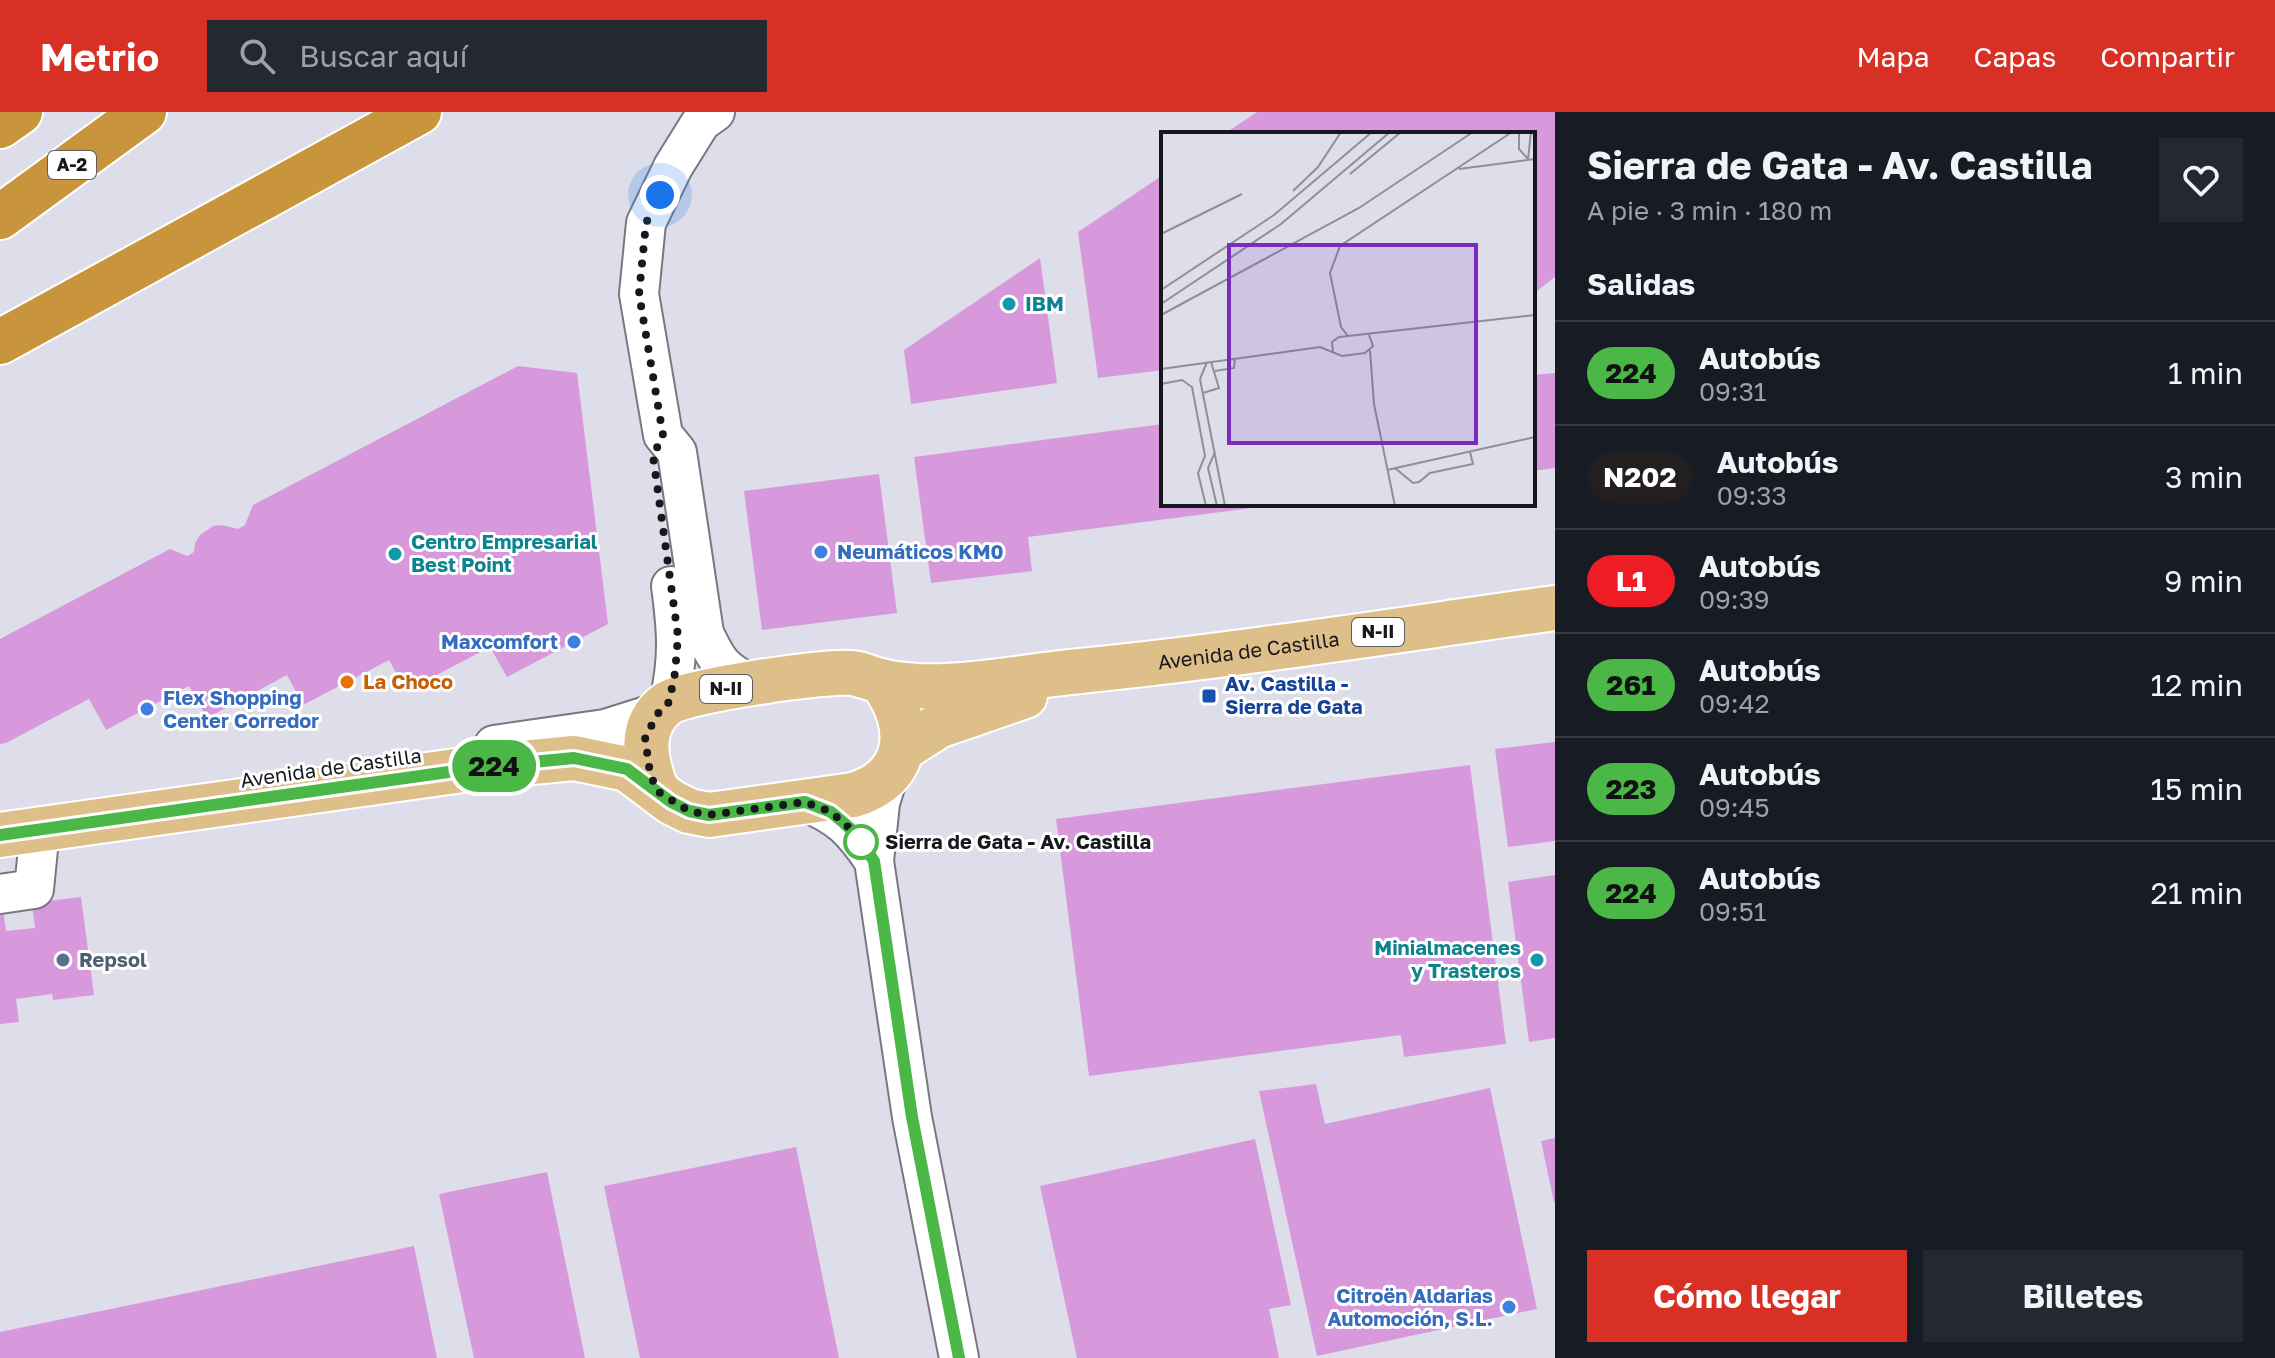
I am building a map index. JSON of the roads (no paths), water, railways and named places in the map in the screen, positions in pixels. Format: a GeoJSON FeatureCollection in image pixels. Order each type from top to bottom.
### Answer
{"type":"FeatureCollection","features":[{"type":"Feature","properties":{"kind":"highway"},"geometry":{"type":"LineString","coordinates":[[0,117],[6,112]]}},
{"type":"Feature","properties":{"kind":"highway"},"geometry":{"type":"LineString","coordinates":[[0,126],[20,112]]}},
{"type":"Feature","properties":{"kind":"highway","name":"A-2"},"geometry":{"type":"LineString","coordinates":[[0,217],[144,112]]}},
{"type":"Feature","properties":{"kind":"highway"},"geometry":{"type":"LineString","coordinates":[[0,342],[419,112]]}},
{"type":"Feature","properties":{"kind":"main road","name":"Avenida de Castilla"},"geometry":{"type":"LineString","coordinates":[[881,681],[917,686],[972,684],[1132,666],[1555,608]]}},
{"type":"Feature","properties":{"kind":"main road","name":"Avenida de Castilla"},"geometry":{"type":"LineString","coordinates":[[897,760],[938,726],[1043,690],[1132,666]]}},
{"type":"Feature","properties":{"kind":"main road","name":"N-II"},"geometry":{"type":"LineString","coordinates":[[664,707],[751,684],[828,672],[855,673],[881,681]]}},
{"type":"Feature","properties":{"kind":"main road"},"geometry":{"type":"LineString","coordinates":[[881,681],[892,696],[902,724],[897,760]]}},
{"type":"Feature","properties":{"kind":"main road"},"geometry":{"type":"LineString","coordinates":[[657,791],[650,773],[645,737],[664,707]]}},
{"type":"Feature","properties":{"kind":"main road","name":"Avenida de Castilla"},"geometry":{"type":"LineString","coordinates":[[20,832],[491,766],[574,758],[627,769],[657,791]]}},
{"type":"Feature","properties":{"kind":"main road","name":"N-II"},"geometry":{"type":"LineString","coordinates":[[657,791],[689,811],[709,815],[870,790],[897,760]]}},
{"type":"Feature","properties":{"kind":"street"},"geometry":{"type":"LineString","coordinates":[[715,112],[701,122],[673,167],[646,223],[639,294],[663,435],[677,452],[704,633],[716,660],[729,673],[751,684]]}},
{"type":"Feature","properties":{"kind":"street"},"geometry":{"type":"LineString","coordinates":[[663,435],[653,456],[678,636],[675,673],[664,707]]}},
{"type":"Feature","properties":{"kind":"street","name":"Avenida de Castilla"},"geometry":{"type":"LineString","coordinates":[[0,814],[572,735],[605,729],[664,707]]}},
{"type":"Feature","properties":{"kind":"street"},"geometry":{"type":"LineString","coordinates":[[897,760],[880,803],[874,861],[912,1117],[959,1358]]}},
{"type":"Feature","properties":{"kind":"street"},"geometry":{"type":"LineString","coordinates":[[805,802],[831,812],[844,823],[855,833],[874,861]]}},
{"type":"Feature","properties":{"kind":"street"},"geometry":{"type":"LineString","coordinates":[[0,894],[34,889],[20,832]]}},
{"type":"Feature","properties":{"kind":"place","name":"IBM"},"geometry":{"type":"Point","coordinates":[1009,304]}},
{"type":"Feature","properties":{"kind":"place","name":"Neumáticos KM0"},"geometry":{"type":"Point","coordinates":[821,552]}},
{"type":"Feature","properties":{"kind":"place","name":"Centro Empresarial Best Point"},"geometry":{"type":"Point","coordinates":[395,554]}},
{"type":"Feature","properties":{"kind":"place","name":"Maxcomfort"},"geometry":{"type":"Point","coordinates":[574,642]}},
{"type":"Feature","properties":{"kind":"place","name":"La Choco"},"geometry":{"type":"Point","coordinates":[347,682]}},
{"type":"Feature","properties":{"kind":"place","name":"Av. Castilla - Sierra de Gata"},"geometry":{"type":"Point","coordinates":[1209,696]}},
{"type":"Feature","properties":{"kind":"place","name":"Flex Shopping Center Corredor"},"geometry":{"type":"Point","coordinates":[147,709]}},
{"type":"Feature","properties":{"kind":"place","name":"Sierra de Gata - Av. Castilla"},"geometry":{"type":"Point","coordinates":[861,842]}},
{"type":"Feature","properties":{"kind":"place","name":"Repsol"},"geometry":{"type":"Point","coordinates":[63,960]}},
{"type":"Feature","properties":{"kind":"place","name":"Minialmacenes y Trasteros"},"geometry":{"type":"Point","coordinates":[1537,960]}},
{"type":"Feature","properties":{"kind":"place","name":"Citroën Aldarias Automoción, S.L."},"geometry":{"type":"Point","coordinates":[1509,1307]}}]}
